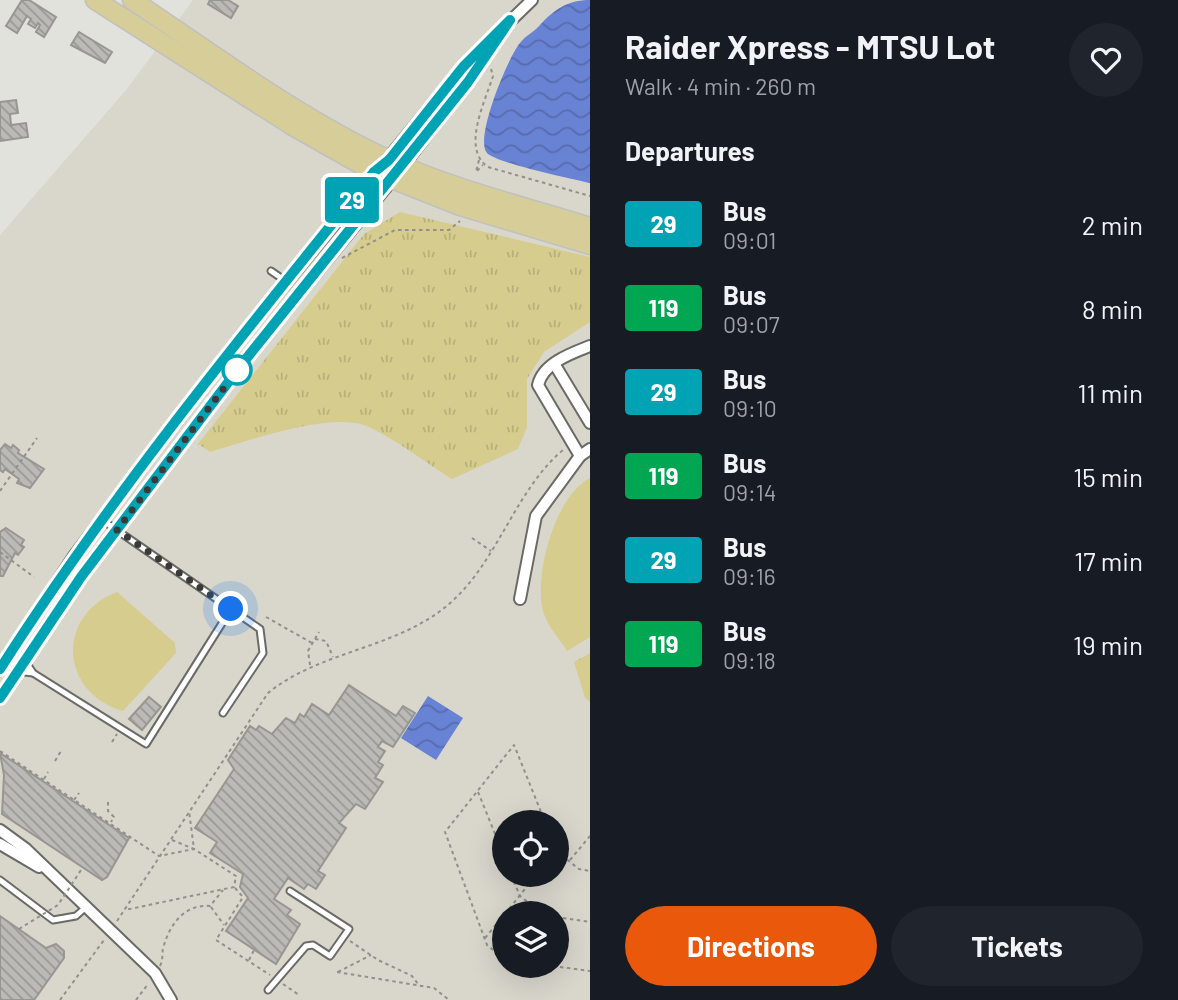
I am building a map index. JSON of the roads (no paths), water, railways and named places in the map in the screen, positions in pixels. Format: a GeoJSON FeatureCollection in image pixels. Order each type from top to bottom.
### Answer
{"type":"FeatureCollection","features":[{"type":"Feature","properties":{"kind":"main road"},"geometry":{"type":"LineString","coordinates":[[95,0],[291,125],[374,172],[395,168],[590,227]]}},
{"type":"Feature","properties":{"kind":"main road"},"geometry":{"type":"LineString","coordinates":[[132,0],[298,109],[460,206],[590,245]]}},
{"type":"Feature","properties":{"kind":"street"},"geometry":{"type":"LineString","coordinates":[[0,698],[24,659],[117,530],[395,168],[463,67],[532,0]]}},
{"type":"Feature","properties":{"kind":"street"},"geometry":{"type":"LineString","coordinates":[[0,669],[74,556],[374,172]]}},
{"type":"Feature","properties":{"kind":"street"},"geometry":{"type":"LineString","coordinates":[[520,599],[536,516],[585,452],[571,444],[539,391],[542,373],[565,355],[590,346]]}},
{"type":"Feature","properties":{"kind":"street"},"geometry":{"type":"LineString","coordinates":[[555,365],[590,423]]}},
{"type":"Feature","properties":{"kind":"street"},"geometry":{"type":"LineString","coordinates":[[0,830],[26,849],[155,973],[171,1000]]}},
{"type":"Feature","properties":{"kind":"street"},"geometry":{"type":"LineString","coordinates":[[1,848],[53,876]]}},
{"type":"Feature","properties":{"kind":"lane"},"geometry":{"type":"LineString","coordinates":[[271,271],[287,282]]}},
{"type":"Feature","properties":{"kind":"lane"},"geometry":{"type":"LineString","coordinates":[[102,520],[260,629],[263,653],[223,713]]}},
{"type":"Feature","properties":{"kind":"lane"},"geometry":{"type":"LineString","coordinates":[[17,670],[33,673],[146,744],[231,609]]}},
{"type":"Feature","properties":{"kind":"lane"},"geometry":{"type":"LineString","coordinates":[[24,659],[33,673]]}},
{"type":"Feature","properties":{"kind":"lane"},"geometry":{"type":"LineString","coordinates":[[0,880],[53,920],[76,916],[86,907]]}},
{"type":"Feature","properties":{"kind":"lane"},"geometry":{"type":"LineString","coordinates":[[268,990],[306,946],[313,945],[330,956],[349,929],[290,891]]}},
{"type":"Feature","properties":{"kind":"water"},"geometry":{"type":"Polygon","coordinates":[[[590,0],[590,183],[493,157],[487,153],[484,145],[485,132],[494,98],[515,51],[550,15],[574,2],[590,0]]]}},
{"type":"Feature","properties":{"kind":"water"},"geometry":{"type":"Polygon","coordinates":[[[428,696],[463,718],[436,760],[401,738],[428,696]]]}}]}
